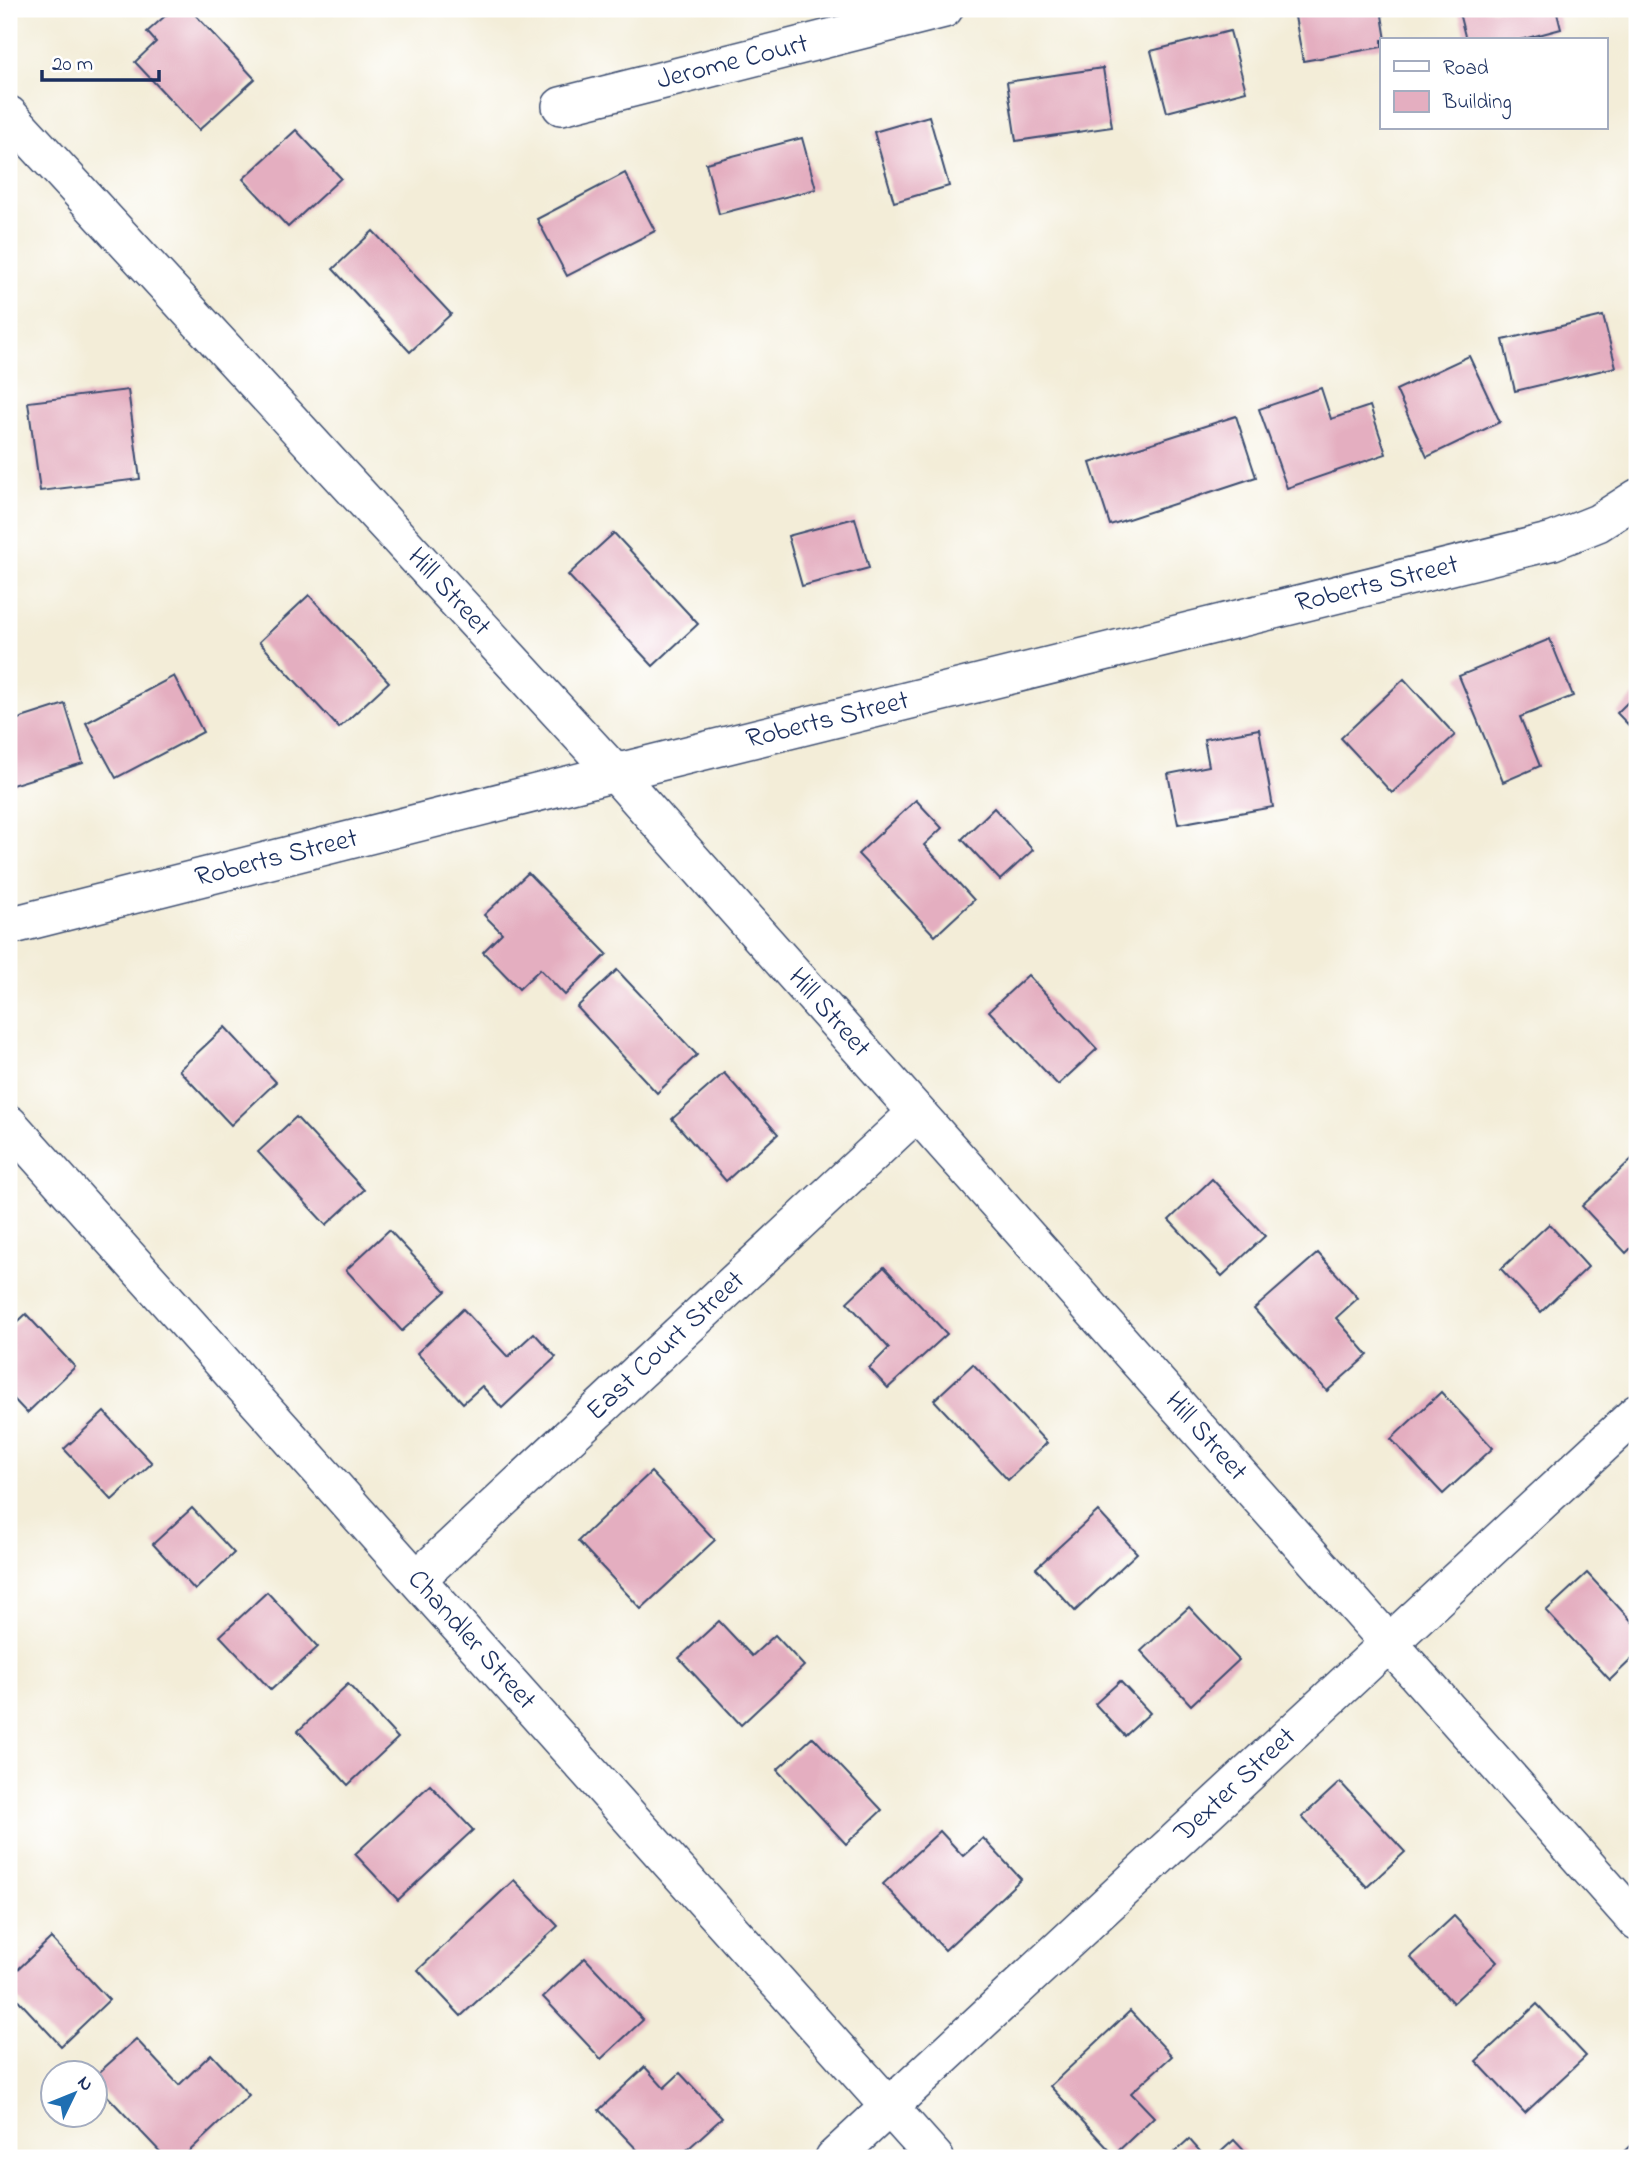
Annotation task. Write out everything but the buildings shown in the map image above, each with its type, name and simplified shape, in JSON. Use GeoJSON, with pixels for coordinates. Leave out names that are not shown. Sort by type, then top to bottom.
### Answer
{"type":"FeatureCollection","features":[{"type":"Feature","properties":{"kind":"street","name":"Jerome Court"},"geometry":{"type":"LineString","coordinates":[[561,106],[944,9]]}},
{"type":"Feature","properties":{"kind":"street","name":"Hill Street"},"geometry":{"type":"LineString","coordinates":[[9,115],[615,773],[1637,1922]]}},
{"type":"Feature","properties":{"kind":"street","name":"Roberts Street"},"geometry":{"type":"LineString","coordinates":[[9,926],[1553,541],[1598,523],[1637,498]]}},
{"type":"Feature","properties":{"kind":"street","name":"East Court Street"},"geometry":{"type":"LineString","coordinates":[[417,1579],[916,1113]]}},
{"type":"Feature","properties":{"kind":"street","name":"Chandler Street"},"geometry":{"type":"LineString","coordinates":[[9,1124],[935,2158]]}},
{"type":"Feature","properties":{"kind":"street","name":"Dexter Street"},"geometry":{"type":"LineString","coordinates":[[834,2158],[1637,1413]]}}]}
